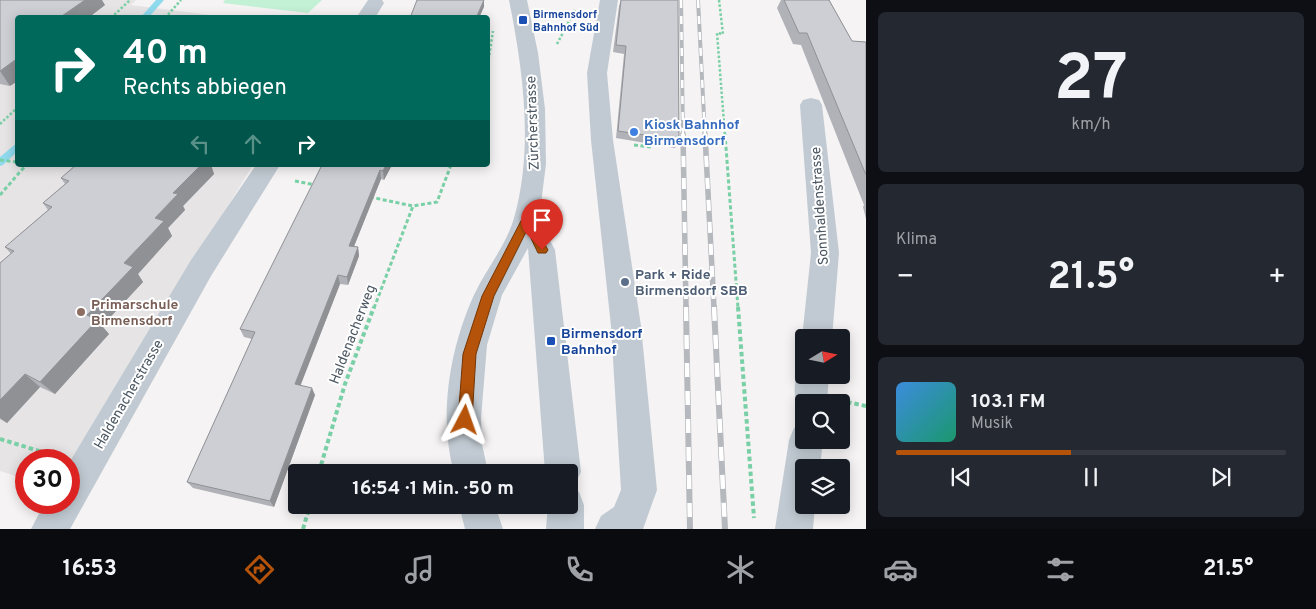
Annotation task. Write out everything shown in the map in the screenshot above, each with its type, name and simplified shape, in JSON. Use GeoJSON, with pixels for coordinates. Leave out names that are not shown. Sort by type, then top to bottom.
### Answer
{"type":"FeatureCollection","features":[{"type":"Feature","properties":{"kind":"street","name":"Zürcherstrasse"},"geometry":{"type":"LineString","coordinates":[[469,464],[464,436],[469,354],[488,296],[526,220],[534,182],[535,128],[529,51],[518,0]]}},
{"type":"Feature","properties":{"kind":"street"},"geometry":{"type":"LineString","coordinates":[[609,0],[596,73],[602,140],[626,326],[639,490],[628,520],[614,529]]}},
{"type":"Feature","properties":{"kind":"street","name":"Sonnhaldenstrasse"},"geometry":{"type":"LineString","coordinates":[[811,104],[825,253],[818,329]]}},
{"type":"Feature","properties":{"kind":"street","name":"Haldenacherstrasse"},"geometry":{"type":"LineString","coordinates":[[80,477],[202,268],[276,172]]}},
{"type":"Feature","properties":{"kind":"street"},"geometry":{"type":"LineString","coordinates":[[526,220],[542,250],[562,464]]}},
{"type":"Feature","properties":{"kind":"street"},"geometry":{"type":"LineString","coordinates":[[794,529],[805,449]]}},
{"type":"Feature","properties":{"kind":"street"},"geometry":{"type":"LineString","coordinates":[[50,529],[58,514]]}},
{"type":"Feature","properties":{"kind":"street"},"geometry":{"type":"LineString","coordinates":[[480,514],[484,529]]}},
{"type":"Feature","properties":{"kind":"street"},"geometry":{"type":"LineString","coordinates":[[565,529],[566,514]]}},
{"type":"Feature","properties":{"kind":"path"},"geometry":{"type":"LineString","coordinates":[[115,15],[130,0]]}},
{"type":"Feature","properties":{"kind":"path"},"geometry":{"type":"LineString","coordinates":[[168,15],[181,0]]}},
{"type":"Feature","properties":{"kind":"path"},"geometry":{"type":"LineString","coordinates":[[719,0],[723,34],[716,34],[754,519]]}},
{"type":"Feature","properties":{"kind":"path"},"geometry":{"type":"LineString","coordinates":[[552,47],[558,43],[576,6]]}},
{"type":"Feature","properties":{"kind":"path"},"geometry":{"type":"LineString","coordinates":[[490,57],[491,35]]}},
{"type":"Feature","properties":{"kind":"path"},"geometry":{"type":"LineString","coordinates":[[0,124],[15,110]]}},
{"type":"Feature","properties":{"kind":"path"},"geometry":{"type":"LineString","coordinates":[[0,160],[15,162]]}},
{"type":"Feature","properties":{"kind":"path"},"geometry":{"type":"LineString","coordinates":[[0,195],[24,167]]}},
{"type":"Feature","properties":{"kind":"path"},"geometry":{"type":"LineString","coordinates":[[368,196],[414,206],[437,202],[450,167]]}},
{"type":"Feature","properties":{"kind":"path"},"geometry":{"type":"LineString","coordinates":[[276,172],[322,187]]}},
{"type":"Feature","properties":{"kind":"path","name":"Haldenacherweg"},"geometry":{"type":"LineString","coordinates":[[321,464],[345,384],[414,206]]}},
{"type":"Feature","properties":{"kind":"path"},"geometry":{"type":"LineString","coordinates":[[0,439],[33,449]]}},
{"type":"Feature","properties":{"kind":"path"},"geometry":{"type":"LineString","coordinates":[[303,529],[307,514]]}},
{"type":"Feature","properties":{"kind":"shaded area","name":"Primarschule Birmensdorf"},"geometry":{"type":"Polygon","coordinates":[[[0,0],[136,0],[131,5],[209,15],[15,15],[15,167],[252,167],[78,449],[15,449],[15,476],[0,471],[0,0]]]}},
{"type":"Feature","properties":{"kind":"green space"},"geometry":{"type":"Polygon","coordinates":[[[225,0],[322,0],[308,13],[223,3],[225,0]]]}},
{"type":"Feature","properties":{"kind":"building"},"geometry":{"type":"Polygon","coordinates":[[[0,0],[85,0],[63,15],[15,15],[15,60],[0,71],[0,0]]]}},
{"type":"Feature","properties":{"kind":"building"},"geometry":{"type":"Polygon","coordinates":[[[417,0],[484,0],[477,15],[411,15],[417,0]]]}},
{"type":"Feature","properties":{"kind":"building"},"geometry":{"type":"Polygon","coordinates":[[[621,0],[678,0],[679,140],[618,131],[626,46],[616,45],[621,0]]]}},
{"type":"Feature","properties":{"kind":"building"},"geometry":{"type":"Polygon","coordinates":[[[784,0],[829,0],[852,41],[866,42],[866,175],[807,33],[799,33],[784,0]]]}},
{"type":"Feature","properties":{"kind":"building"},"geometry":{"type":"Polygon","coordinates":[[[74,167],[199,167],[173,193],[178,194],[155,218],[164,221],[124,263],[133,267],[87,315],[97,320],[40,382],[25,374],[0,400],[0,263],[14,251],[5,247],[52,207],[43,203],[69,181],[61,178],[74,167]]]}},
{"type":"Feature","properties":{"kind":"building"},"geometry":{"type":"Polygon","coordinates":[[[321,167],[385,167],[383,171],[380,170],[349,246],[358,247],[347,277],[338,275],[295,384],[312,388],[270,501],[187,482],[255,332],[240,329],[321,167]]]}},
{"type":"Feature","properties":{"kind":"waterway"},"geometry":{"type":"LineString","coordinates":[[146,15],[160,0]]}},
{"type":"Feature","properties":{"kind":"waterway"},"geometry":{"type":"LineString","coordinates":[[0,163],[15,148]]}},
{"type":"Feature","properties":{"kind":"railway"},"geometry":{"type":"LineString","coordinates":[[681,0],[683,136]]}},
{"type":"Feature","properties":{"kind":"railway"},"geometry":{"type":"LineString","coordinates":[[698,0],[705,136]]}},
{"type":"Feature","properties":{"kind":"railway"},"geometry":{"type":"LineString","coordinates":[[683,134],[686,308]]}},
{"type":"Feature","properties":{"kind":"railway"},"geometry":{"type":"LineString","coordinates":[[705,134],[714,308]]}},
{"type":"Feature","properties":{"kind":"railway"},"geometry":{"type":"LineString","coordinates":[[686,307],[690,529]]}},
{"type":"Feature","properties":{"kind":"railway"},"geometry":{"type":"LineString","coordinates":[[714,307],[725,529]]}},
{"type":"Feature","properties":{"kind":"place","name":"Birmensdorf Bahnhof Süd"},"geometry":{"type":"Point","coordinates":[523,20]}},
{"type":"Feature","properties":{"kind":"place","name":"Kiosk Bahnhof Birmensdorf"},"geometry":{"type":"Point","coordinates":[634,132]}},
{"type":"Feature","properties":{"kind":"place","name":"Park + Ride Birmensdorf SBB"},"geometry":{"type":"Point","coordinates":[625,282]}},
{"type":"Feature","properties":{"kind":"place","name":"Primarschule Birmensdorf"},"geometry":{"type":"Point","coordinates":[81,312]}},
{"type":"Feature","properties":{"kind":"place","name":"Birmensdorf Bahnhof"},"geometry":{"type":"Point","coordinates":[551,341]}},
{"type":"Feature","properties":{"kind":"route"},"geometry":{"type":"LineString","coordinates":[[465,420],[469,354],[488,296],[526,220],[542,250]]}}]}
